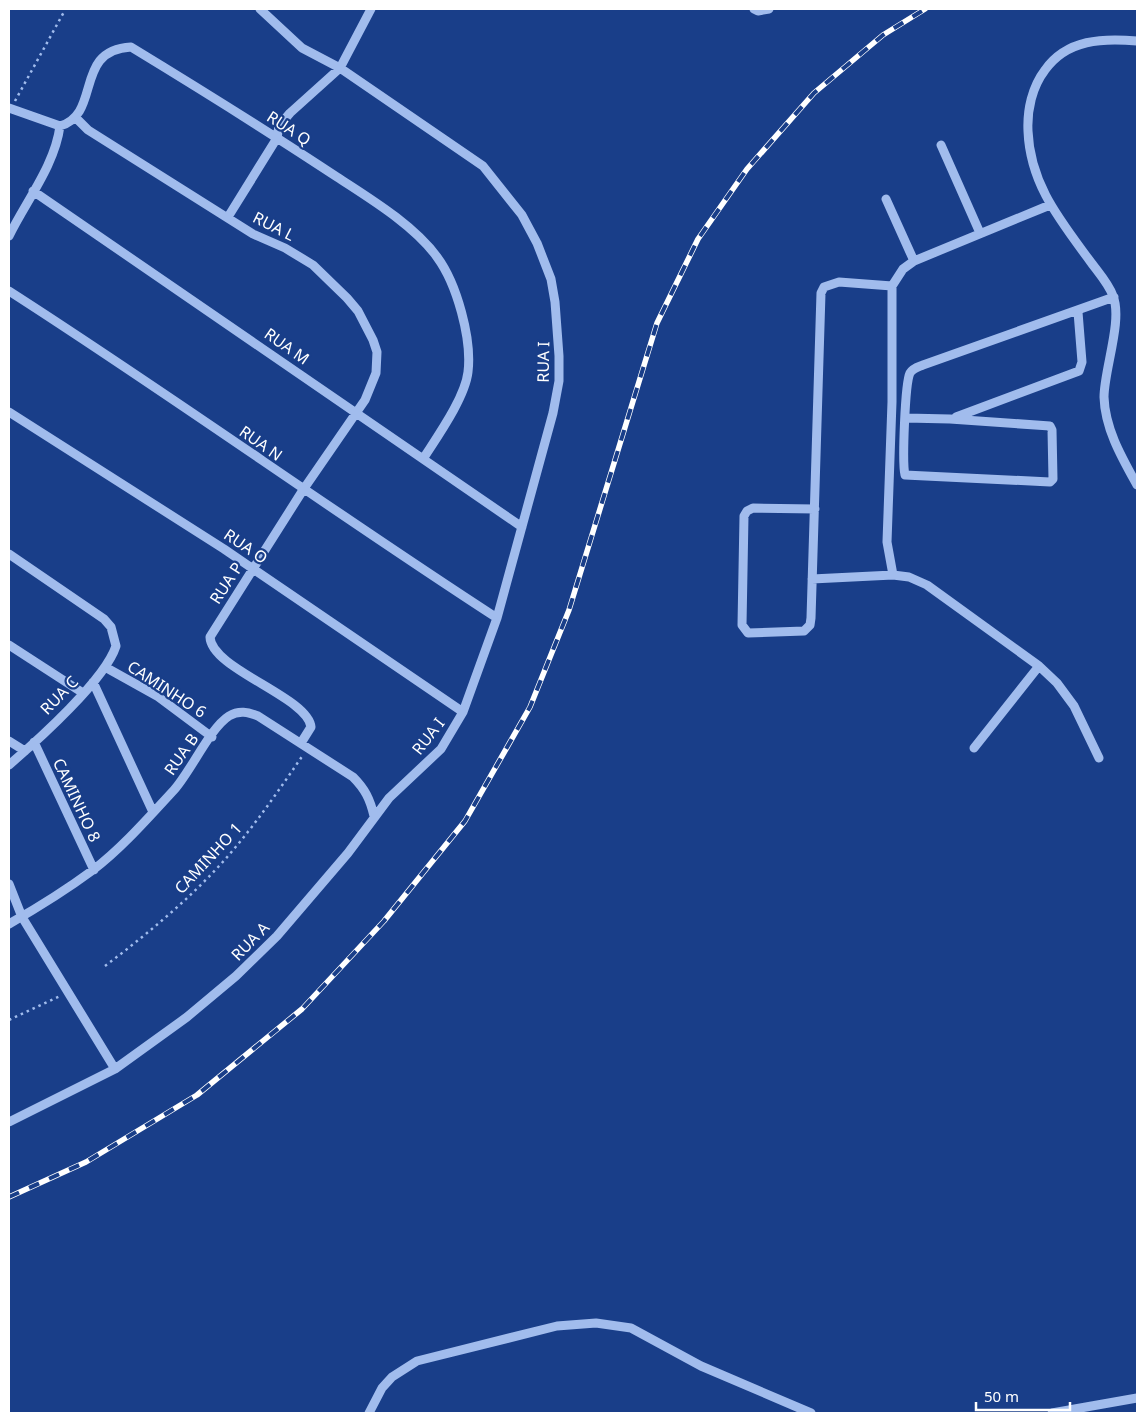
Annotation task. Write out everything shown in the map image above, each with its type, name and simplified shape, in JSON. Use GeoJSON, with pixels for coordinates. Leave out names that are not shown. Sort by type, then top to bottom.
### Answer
{"type":"FeatureCollection","features":[{"type":"Feature","properties":{"kind":"street","name":"RUA I"},"geometry":{"type":"LineString","coordinates":[[260,9],[302,48],[340,68],[483,166],[522,215],[537,242],[551,278],[555,302],[559,381],[553,413],[497,618],[463,712],[441,749],[381,807]]}},
{"type":"Feature","properties":{"kind":"street"},"geometry":{"type":"LineString","coordinates":[[228,217],[277,138],[279,126],[290,113],[340,68],[371,9]]}},
{"type":"Feature","properties":{"kind":"street"},"geometry":{"type":"LineString","coordinates":[[754,9],[758,11],[769,9]]}},
{"type":"Feature","properties":{"kind":"street"},"geometry":{"type":"LineString","coordinates":[[1137,41],[1106,39],[1080,44],[1057,57],[1040,75],[1030,106],[1028,138],[1035,175],[1050,205],[1114,297],[1113,342],[1104,396],[1106,411],[1118,449],[1137,485]]}},
{"type":"Feature","properties":{"kind":"street","name":"RUA Q"},"geometry":{"type":"LineString","coordinates":[[76,118],[99,61],[108,51],[116,47],[131,47],[277,138],[379,205],[411,230],[437,257],[450,279],[467,337],[468,374],[447,422],[423,460]]}},
{"type":"Feature","properties":{"kind":"street"},"geometry":{"type":"LineString","coordinates":[[10,108],[60,126],[69,124],[76,118]]}},
{"type":"Feature","properties":{"kind":"street","name":"RUA L"},"geometry":{"type":"LineString","coordinates":[[76,118],[88,130],[254,234],[285,248],[313,265],[347,298],[358,311],[373,340],[378,364],[372,386],[357,413]]}},
{"type":"Feature","properties":{"kind":"street"},"geometry":{"type":"LineString","coordinates":[[9,236],[58,142],[60,126]]}},
{"type":"Feature","properties":{"kind":"street"},"geometry":{"type":"LineString","coordinates":[[941,144],[980,233]]}},
{"type":"Feature","properties":{"kind":"street","name":"RUA M"},"geometry":{"type":"LineString","coordinates":[[33,191],[522,527]]}},
{"type":"Feature","properties":{"kind":"street"},"geometry":{"type":"LineString","coordinates":[[886,199],[914,261]]}},
{"type":"Feature","properties":{"kind":"street"},"geometry":{"type":"LineString","coordinates":[[893,575],[887,542],[892,402],[892,286],[904,269],[914,261],[1050,205]]}},
{"type":"Feature","properties":{"kind":"street"},"geometry":{"type":"LineString","coordinates":[[815,509],[753,508],[747,511],[744,516],[743,629],[748,633],[804,631],[810,625],[815,509],[821,293],[824,287],[839,282],[892,286]]}},
{"type":"Feature","properties":{"kind":"street","name":"RUA N"},"geometry":{"type":"LineString","coordinates":[[9,291],[128,367],[303,490],[497,618]]}},
{"type":"Feature","properties":{"kind":"street"},"geometry":{"type":"LineString","coordinates":[[906,418],[1050,426],[1052,430],[1052,480],[1049,483],[907,476],[904,471],[906,418],[909,375],[914,369],[1078,312],[1114,297]]}},
{"type":"Feature","properties":{"kind":"street"},"geometry":{"type":"LineString","coordinates":[[950,419],[1079,371],[1082,362],[1078,312]]}},
{"type":"Feature","properties":{"kind":"street","name":"RUA O"},"geometry":{"type":"LineString","coordinates":[[9,412],[253,569],[463,712]]}},
{"type":"Feature","properties":{"kind":"street","name":"RUA P"},"geometry":{"type":"LineString","coordinates":[[305,746],[311,727],[308,719],[274,692],[226,661],[211,644],[211,633],[303,490],[357,413]]}},
{"type":"Feature","properties":{"kind":"street","name":"RUA C"},"geometry":{"type":"LineString","coordinates":[[9,554],[95,611],[111,627],[116,646],[105,667],[93,682],[9,765]]}},
{"type":"Feature","properties":{"kind":"street"},"geometry":{"type":"LineString","coordinates":[[812,579],[893,575],[908,576],[927,585],[1039,666],[1067,694],[1099,758]]}},
{"type":"Feature","properties":{"kind":"street"},"geometry":{"type":"LineString","coordinates":[[9,645],[83,693]]}},
{"type":"Feature","properties":{"kind":"street"},"geometry":{"type":"LineString","coordinates":[[974,748],[1039,666]]}},
{"type":"Feature","properties":{"kind":"street","name":"CAMINHO 6"},"geometry":{"type":"LineString","coordinates":[[105,667],[156,696],[212,737]]}},
{"type":"Feature","properties":{"kind":"street"},"geometry":{"type":"LineString","coordinates":[[93,682],[153,812]]}},
{"type":"Feature","properties":{"kind":"street","name":"RUA B"},"geometry":{"type":"LineString","coordinates":[[9,924],[94,870],[176,788],[227,717],[237,712],[248,712],[258,716],[305,746],[364,788],[371,801],[374,816]]}},
{"type":"Feature","properties":{"kind":"street"},"geometry":{"type":"LineString","coordinates":[[9,741],[25,751]]}},
{"type":"Feature","properties":{"kind":"street","name":"CAMINHO 8"},"geometry":{"type":"LineString","coordinates":[[34,742],[94,870]]}},
{"type":"Feature","properties":{"kind":"street","name":"RUA A"},"geometry":{"type":"LineString","coordinates":[[9,1122],[116,1069],[187,1017],[236,976],[277,936],[348,854],[381,807]]}},
{"type":"Feature","properties":{"kind":"street"},"geometry":{"type":"LineString","coordinates":[[9,884],[22,917],[116,1069]]}},
{"type":"Feature","properties":{"kind":"street"},"geometry":{"type":"LineString","coordinates":[[369,1413],[382,1388],[392,1377],[417,1361],[557,1326],[596,1323],[631,1328],[701,1366],[811,1413]]}},
{"type":"Feature","properties":{"kind":"street"},"geometry":{"type":"LineString","coordinates":[[1052,1413],[1137,1398]]}},
{"type":"Feature","properties":{"kind":"path"},"geometry":{"type":"LineString","coordinates":[[10,108],[65,10]]}},
{"type":"Feature","properties":{"kind":"path","name":"CAMINHO 1"},"geometry":{"type":"LineString","coordinates":[[105,966],[156,926],[221,864],[253,826],[305,746]]}},
{"type":"Feature","properties":{"kind":"path"},"geometry":{"type":"LineString","coordinates":[[9,1020],[68,992]]}},
{"type":"Feature","properties":{"kind":"railway"},"geometry":{"type":"LineString","coordinates":[[9,1197],[86,1162],[197,1095],[302,1009],[384,921],[465,821],[530,707],[569,610],[657,323],[698,239],[747,169],[814,93],[883,35],[925,9]]}}]}
